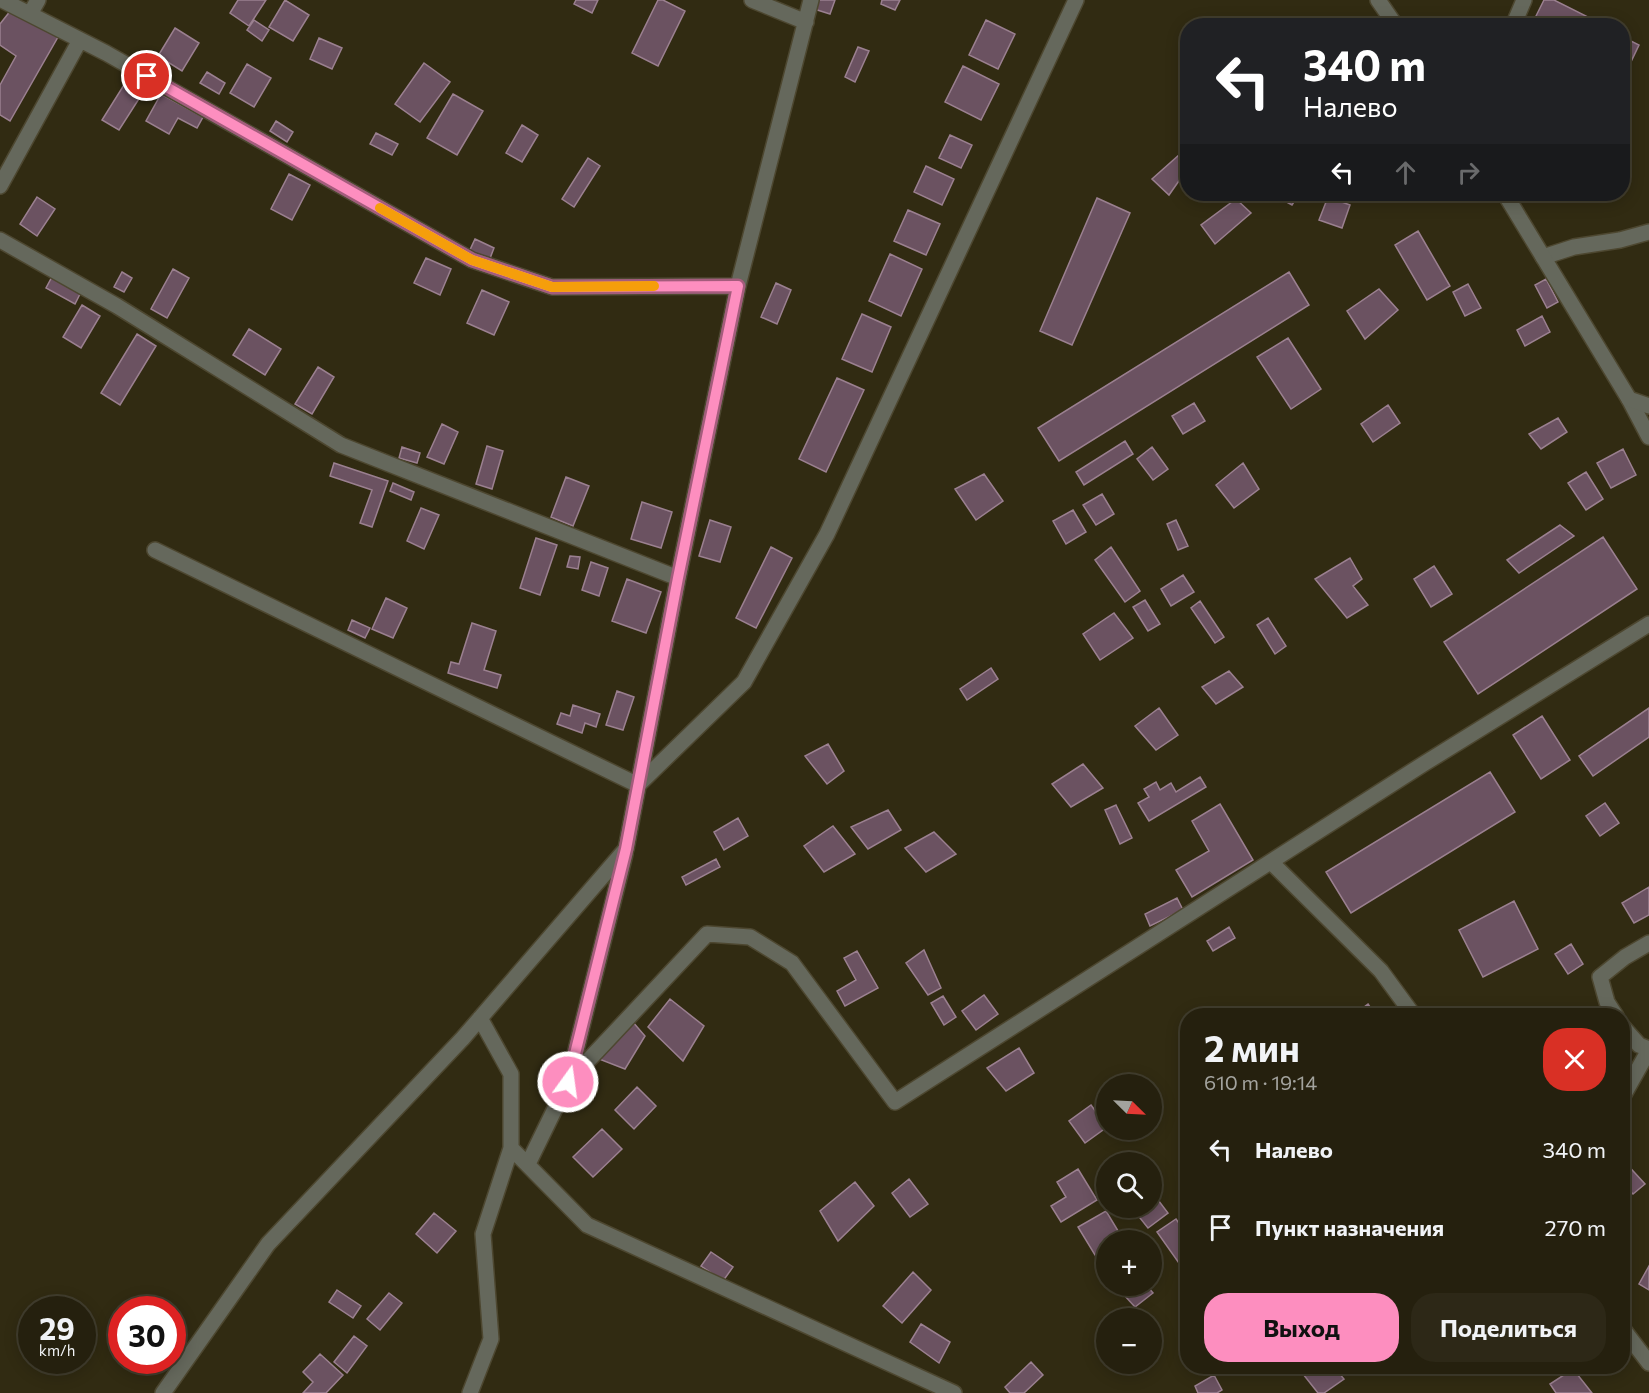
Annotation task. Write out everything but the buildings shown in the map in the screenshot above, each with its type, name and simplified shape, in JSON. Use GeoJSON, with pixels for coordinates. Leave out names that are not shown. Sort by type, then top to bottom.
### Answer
{"type":"FeatureCollection","features":[{"type":"Feature","properties":{"kind":"street"},"geometry":{"type":"LineString","coordinates":[[2,0],[80,40],[472,260],[552,287],[738,286]]}},
{"type":"Feature","properties":{"kind":"street"},"geometry":{"type":"LineString","coordinates":[[30,14],[38,0]]}},
{"type":"Feature","properties":{"kind":"street"},"geometry":{"type":"LineString","coordinates":[[752,0],[806,22]]}},
{"type":"Feature","properties":{"kind":"street"},"geometry":{"type":"LineString","coordinates":[[528,1164],[568,1082],[626,849],[678,578],[738,286],[811,0]]}},
{"type":"Feature","properties":{"kind":"street"},"geometry":{"type":"LineString","coordinates":[[638,786],[744,682],[816,554],[1076,0]]}},
{"type":"Feature","properties":{"kind":"street"},"geometry":{"type":"LineString","coordinates":[[1378,0],[1390,18]]}},
{"type":"Feature","properties":{"kind":"street"},"geometry":{"type":"LineString","coordinates":[[1516,18],[1524,0]]}},
{"type":"Feature","properties":{"kind":"street"},"geometry":{"type":"LineString","coordinates":[[0,186],[80,40]]}},
{"type":"Feature","properties":{"kind":"street"},"geometry":{"type":"LineString","coordinates":[[1509,201],[1649,436]]}},
{"type":"Feature","properties":{"kind":"street"},"geometry":{"type":"LineString","coordinates":[[1543,257],[1574,247],[1620,240],[1649,232]]}},
{"type":"Feature","properties":{"kind":"street"},"geometry":{"type":"LineString","coordinates":[[0,240],[117,306],[341,445],[678,578]]}},
{"type":"Feature","properties":{"kind":"street"},"geometry":{"type":"LineString","coordinates":[[1629,399],[1649,406]]}},
{"type":"Feature","properties":{"kind":"street"},"geometry":{"type":"LineString","coordinates":[[156,550],[638,786]]}},
{"type":"Feature","properties":{"kind":"street"},"geometry":{"type":"LineString","coordinates":[[568,1082],[706,934],[750,937],[792,963],[895,1102],[1425,763],[1649,624]]}},
{"type":"Feature","properties":{"kind":"street"},"geometry":{"type":"LineString","coordinates":[[163,1393],[268,1244],[480,1018],[626,849]]}},
{"type":"Feature","properties":{"kind":"street"},"geometry":{"type":"LineString","coordinates":[[1271,862],[1381,971],[1408,1008]]}},
{"type":"Feature","properties":{"kind":"street"},"geometry":{"type":"LineString","coordinates":[[1611,1008],[1600,977],[1625,957],[1649,943]]}},
{"type":"Feature","properties":{"kind":"street"},"geometry":{"type":"LineString","coordinates":[[470,1393],[491,1340],[483,1234],[511,1148],[511,1074],[480,1018]]}},
{"type":"Feature","properties":{"kind":"street"},"geometry":{"type":"LineString","coordinates":[[1630,1035],[1639,1045],[1649,1049],[1630,1083]]}},
{"type":"Feature","properties":{"kind":"street"},"geometry":{"type":"LineString","coordinates":[[511,1148],[588,1225],[954,1393]]}},
{"type":"Feature","properties":{"kind":"street"},"geometry":{"type":"LineString","coordinates":[[1630,1338],[1649,1363]]}},
{"type":"Feature","properties":{"kind":"slow traffic"},"geometry":{"type":"LineString","coordinates":[[380,208],[472,260],[552,287],[654,286]]}},
{"type":"Feature","properties":{"kind":"route"},"geometry":{"type":"LineString","coordinates":[[147,76],[472,260],[552,287],[738,286],[678,578],[626,849],[568,1082]]}}]}
